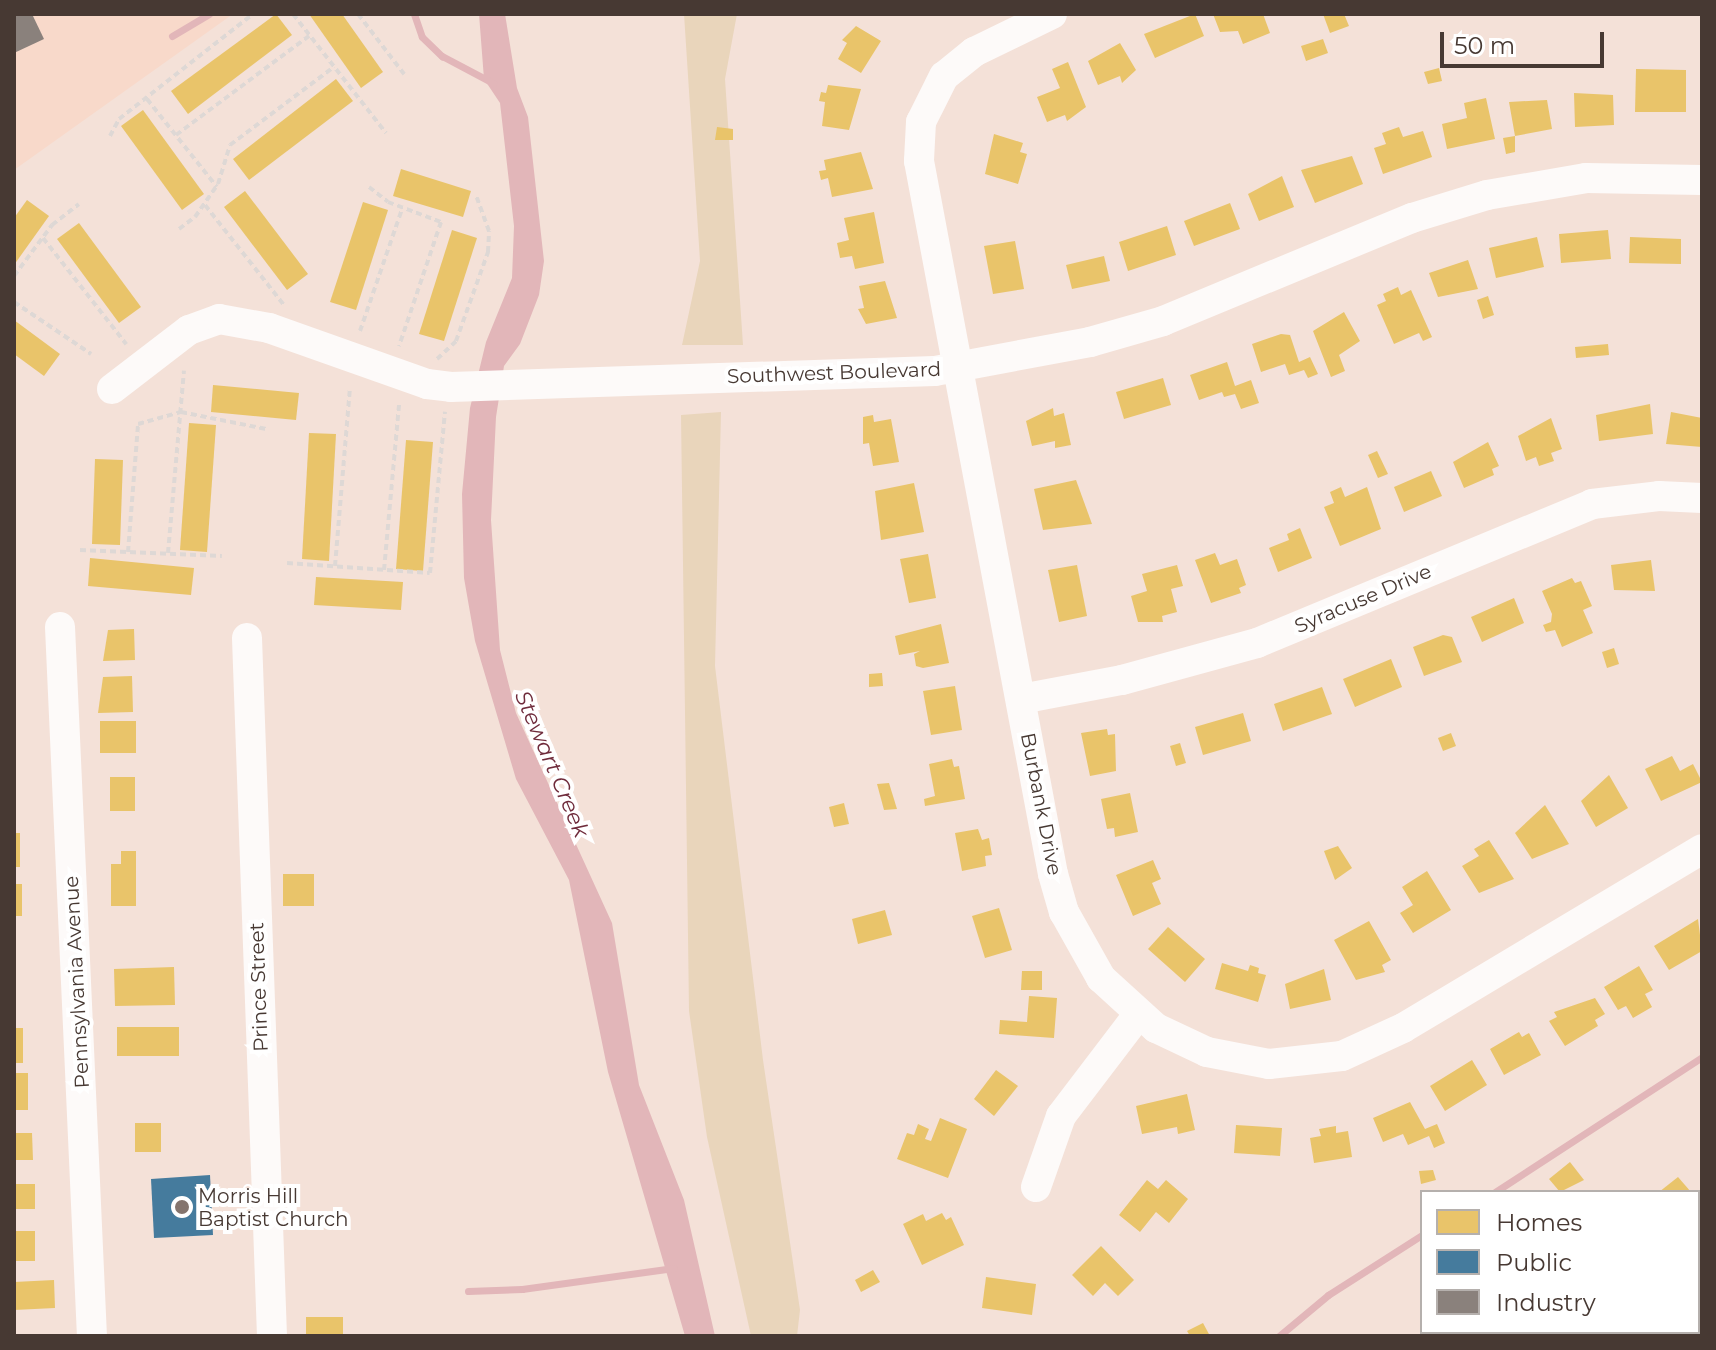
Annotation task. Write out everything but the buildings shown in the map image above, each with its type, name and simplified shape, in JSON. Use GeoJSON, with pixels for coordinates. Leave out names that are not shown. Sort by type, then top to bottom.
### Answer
{"type":"FeatureCollection","features":[{"type":"Feature","properties":{"kind":"street","name":"Burbank Drive"},"geometry":{"type":"LineString","coordinates":[[1052,14],[953,66],[930,98],[921,122],[919,161],[954,367],[1064,912],[1101,978],[1138,1015],[1173,1037],[1232,1059],[1307,1063],[1342,1056],[1403,1028],[1702,849]]}},
{"type":"Feature","properties":{"kind":"street","name":"Southwest Boulevard"},"geometry":{"type":"LineString","coordinates":[[112,389],[189,330],[219,319],[255,324],[427,384],[448,395],[511,385],[954,367],[1078,344],[1163,321],[1412,218],[1487,195],[1586,178],[1702,180]]}},
{"type":"Feature","properties":{"kind":"street","name":"Syracuse Drive"},"geometry":{"type":"LineString","coordinates":[[1021,699],[1122,680],[1257,643],[1592,504],[1659,496],[1702,498]]}},
{"type":"Feature","properties":{"kind":"street","name":"Pennsylvania Avenue"},"geometry":{"type":"LineString","coordinates":[[60,627],[92,1336]]}},
{"type":"Feature","properties":{"kind":"street","name":"Prince Street"},"geometry":{"type":"LineString","coordinates":[[247,638],[272,1336]]}},
{"type":"Feature","properties":{"kind":"street"},"geometry":{"type":"LineString","coordinates":[[1036,1187],[1061,1116],[1138,1015]]}},
{"type":"Feature","properties":{"kind":"path"},"geometry":{"type":"LineString","coordinates":[[110,136],[119,119],[253,14]]}},
{"type":"Feature","properties":{"kind":"path"},"geometry":{"type":"LineString","coordinates":[[293,14],[386,133]]}},
{"type":"Feature","properties":{"kind":"path"},"geometry":{"type":"LineString","coordinates":[[358,14],[404,74]]}},
{"type":"Feature","properties":{"kind":"path"},"geometry":{"type":"LineString","coordinates":[[176,135],[309,36]]}},
{"type":"Feature","properties":{"kind":"path"},"geometry":{"type":"LineString","coordinates":[[179,229],[205,205],[217,187],[230,145],[334,67]]}},
{"type":"Feature","properties":{"kind":"path"},"geometry":{"type":"LineString","coordinates":[[147,99],[217,187]]}},
{"type":"Feature","properties":{"kind":"path"},"geometry":{"type":"LineString","coordinates":[[369,187],[402,209],[441,222],[399,346]]}},
{"type":"Feature","properties":{"kind":"path"},"geometry":{"type":"LineString","coordinates":[[437,359],[456,341],[488,252],[489,231],[476,196]]}},
{"type":"Feature","properties":{"kind":"path"},"geometry":{"type":"LineString","coordinates":[[14,276],[43,238],[79,204]]}},
{"type":"Feature","properties":{"kind":"path"},"geometry":{"type":"LineString","coordinates":[[205,205],[284,305]]}},
{"type":"Feature","properties":{"kind":"path"},"geometry":{"type":"LineString","coordinates":[[360,331],[402,209]]}},
{"type":"Feature","properties":{"kind":"path"},"geometry":{"type":"LineString","coordinates":[[43,238],[126,344]]}},
{"type":"Feature","properties":{"kind":"path"},"geometry":{"type":"LineString","coordinates":[[14,302],[91,354]]}},
{"type":"Feature","properties":{"kind":"path"},"geometry":{"type":"LineString","coordinates":[[168,553],[184,371]]}},
{"type":"Feature","properties":{"kind":"path"},"geometry":{"type":"LineString","coordinates":[[335,566],[350,388]]}},
{"type":"Feature","properties":{"kind":"path"},"geometry":{"type":"LineString","coordinates":[[287,563],[430,573],[448,395]]}},
{"type":"Feature","properties":{"kind":"path"},"geometry":{"type":"LineString","coordinates":[[384,570],[399,404]]}},
{"type":"Feature","properties":{"kind":"path"},"geometry":{"type":"LineString","coordinates":[[128,552],[138,424],[181,412],[266,429]]}},
{"type":"Feature","properties":{"kind":"path"},"geometry":{"type":"LineString","coordinates":[[80,550],[222,556]]}},
{"type":"Feature","properties":{"kind":"shaded area"},"geometry":{"type":"Polygon","coordinates":[[[14,14],[233,14],[14,170],[14,14]]]}},
{"type":"Feature","properties":{"kind":"shaded area"},"geometry":{"type":"Polygon","coordinates":[[[479,14],[505,14],[517,88],[528,117],[544,261],[539,295],[520,344],[504,366],[496,417],[491,520],[500,650],[516,713],[612,923],[639,1085],[684,1200],[715,1336],[685,1336],[608,1072],[569,880],[516,779],[475,641],[464,578],[462,494],[470,408],[486,342],[512,278],[514,226],[500,103],[484,79],[479,14]]]}},
{"type":"Feature","properties":{"kind":"shaded area"},"geometry":{"type":"Polygon","coordinates":[[[684,14],[737,14],[725,79],[743,345],[682,345],[700,261],[684,14]]]}},
{"type":"Feature","properties":{"kind":"shaded area"},"geometry":{"type":"Polygon","coordinates":[[[721,412],[715,666],[763,1060],[800,1310],[797,1336],[751,1336],[707,1137],[689,1011],[681,415],[721,412]]]}},
{"type":"Feature","properties":{"kind":"waterway"},"geometry":{"type":"LineString","coordinates":[[172,36],[209,14]]}},
{"type":"Feature","properties":{"kind":"waterway"},"geometry":{"type":"LineString","coordinates":[[414,14],[422,37],[442,56],[493,83]]}},
{"type":"Feature","properties":{"kind":"waterway"},"geometry":{"type":"LineString","coordinates":[[1498,1190],[1702,1057]]}},
{"type":"Feature","properties":{"kind":"waterway"},"geometry":{"type":"LineString","coordinates":[[1279,1336],[1328,1295],[1420,1236]]}},
{"type":"Feature","properties":{"kind":"waterway"},"geometry":{"type":"LineString","coordinates":[[468,1291],[522,1289],[674,1268]]}},
{"type":"Feature","properties":{"kind":"place","name":"Morris Hill Baptist Church"},"geometry":{"type":"Point","coordinates":[182,1207]}},
{"type":"Feature","properties":{"kind":"water label","name":"Stewart Creek"},"geometry":{"type":"Point","coordinates":[552,764]}}]}
